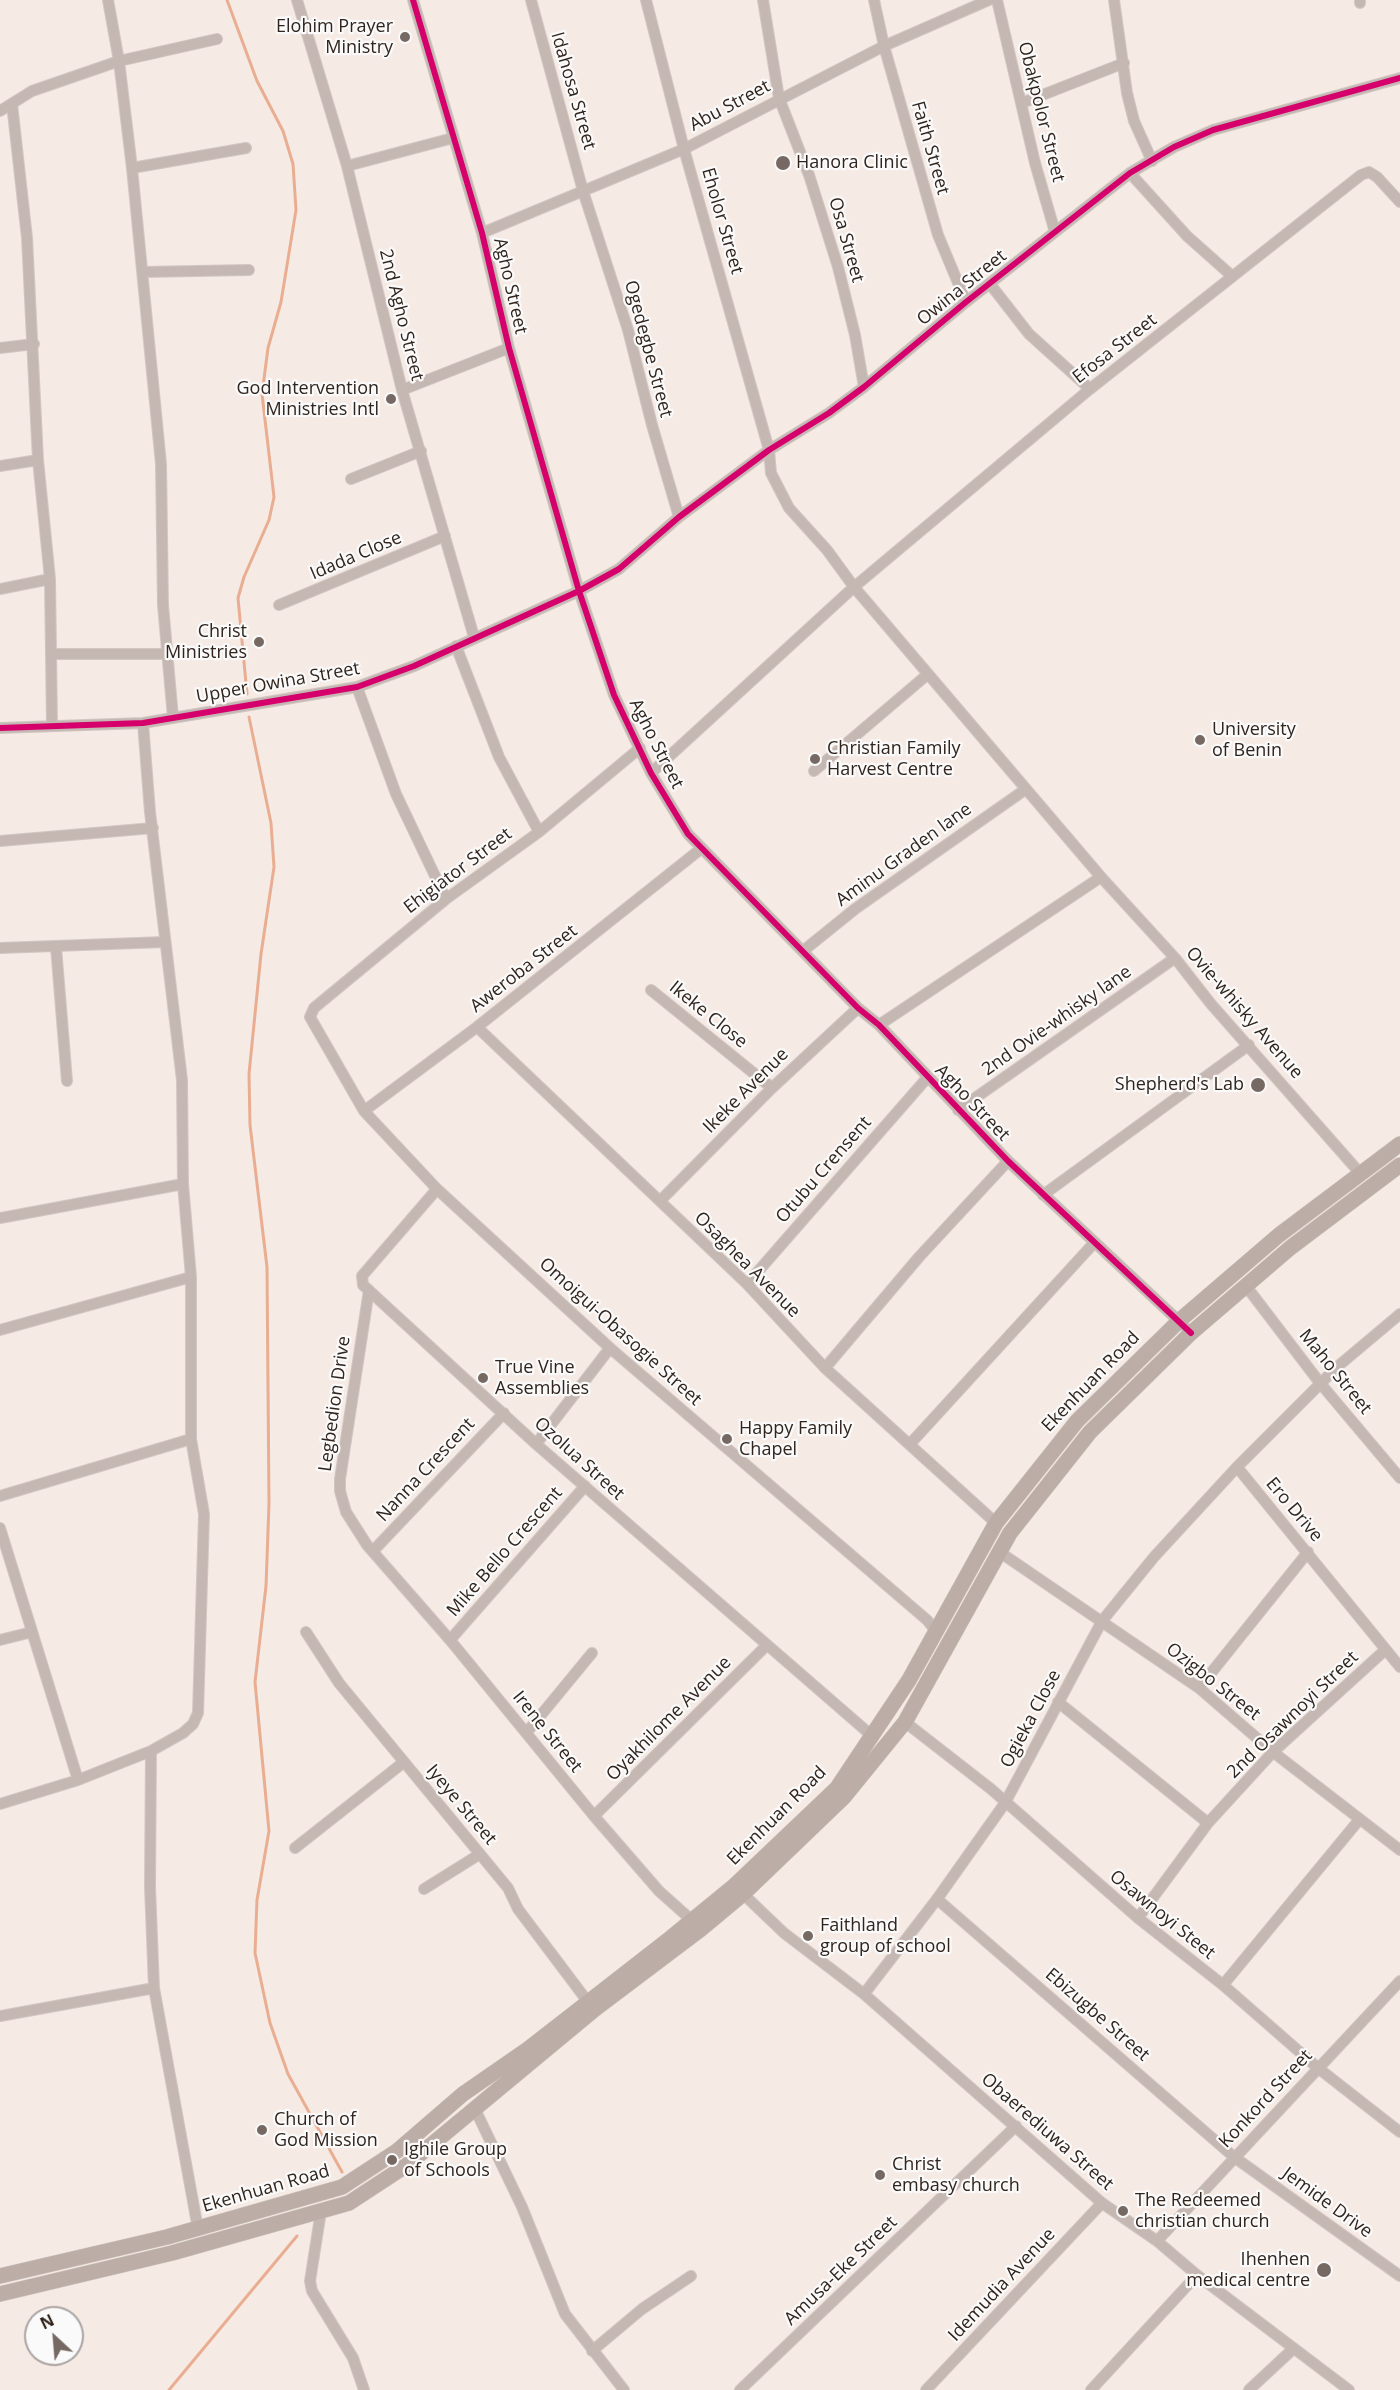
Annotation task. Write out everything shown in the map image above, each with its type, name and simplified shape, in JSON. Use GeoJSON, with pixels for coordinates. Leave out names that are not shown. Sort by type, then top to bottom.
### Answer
{"type":"FeatureCollection","features":[{"type":"Feature","properties":{"kind":"main road","name":"Ekenhuan Road"},"geometry":{"type":"LineString","coordinates":[[738,1890],[837,1788],[896,1700],[996,1523],[1077,1421],[1180,1320],[1279,1235],[1359,1172],[1400,1144]]}},
{"type":"Feature","properties":{"kind":"main road","name":"Ekenhuan Road"},"geometry":{"type":"LineString","coordinates":[[0,2294],[172,2253],[349,2203],[407,2165],[738,1890],[844,1797],[905,1722],[998,1551],[1090,1432],[1191,1333],[1290,1248],[1400,1165]]}},
{"type":"Feature","properties":{"kind":"main road","name":"Ekenhuan Road"},"geometry":{"type":"LineString","coordinates":[[0,2276],[198,2229],[342,2187],[397,2151],[463,2094],[696,1925]]}},
{"type":"Feature","properties":{"kind":"street"},"geometry":{"type":"LineString","coordinates":[[108,0],[119,61],[132,168],[162,464],[161,550],[166,654],[173,718]]}},
{"type":"Feature","properties":{"kind":"street","name":"2nd Agho Street"},"geometry":{"type":"LineString","coordinates":[[297,0],[347,166],[402,390],[422,451],[474,637]]}},
{"type":"Feature","properties":{"kind":"street","name":"Agho Street"},"geometry":{"type":"LineString","coordinates":[[413,0],[482,233],[509,348],[579,591],[614,695],[651,773],[688,834],[858,1008],[879,1025],[1008,1161],[1094,1243],[1180,1320],[1191,1333]]}},
{"type":"Feature","properties":{"kind":"street","name":"Idahosa Street"},"geometry":{"type":"LineString","coordinates":[[531,0],[583,191]]}},
{"type":"Feature","properties":{"kind":"street","name":"Eholor Street"},"geometry":{"type":"LineString","coordinates":[[646,0],[684,149],[769,450],[771,472],[789,508],[827,550],[854,587]]}},
{"type":"Feature","properties":{"kind":"street","name":"Osa Street"},"geometry":{"type":"LineString","coordinates":[[763,0],[778,98],[809,175],[838,267],[855,335],[864,387]]}},
{"type":"Feature","properties":{"kind":"street","name":"Faith Street"},"geometry":{"type":"LineString","coordinates":[[874,0],[884,46],[938,235],[966,302]]}},
{"type":"Feature","properties":{"kind":"street","name":"Abu Street"},"geometry":{"type":"LineString","coordinates":[[482,233],[684,149],[778,98],[884,46],[989,0]]}},
{"type":"Feature","properties":{"kind":"street","name":"Obakpolor Street"},"geometry":{"type":"LineString","coordinates":[[998,0],[1035,163],[1056,232]]}},
{"type":"Feature","properties":{"kind":"street"},"geometry":{"type":"LineString","coordinates":[[1114,0],[1134,121],[1152,161]]}},
{"type":"Feature","properties":{"kind":"street"},"geometry":{"type":"LineString","coordinates":[[0,111],[33,91],[119,61],[217,39]]}},
{"type":"Feature","properties":{"kind":"street"},"geometry":{"type":"LineString","coordinates":[[1022,103],[1124,63]]}},
{"type":"Feature","properties":{"kind":"street","name":"Owina Street"},"geometry":{"type":"LineString","coordinates":[[579,591],[619,569],[679,517],[769,450],[829,413],[864,387],[966,302],[1130,173],[1174,147],[1213,130],[1400,78]]}},
{"type":"Feature","properties":{"kind":"street"},"geometry":{"type":"LineString","coordinates":[[12,104],[27,238],[38,460],[50,579],[52,725]]}},
{"type":"Feature","properties":{"kind":"street"},"geometry":{"type":"LineString","coordinates":[[347,166],[453,138]]}},
{"type":"Feature","properties":{"kind":"street"},"geometry":{"type":"LineString","coordinates":[[132,168],[246,148]]}},
{"type":"Feature","properties":{"kind":"street","name":"Efosa Street"},"geometry":{"type":"LineString","coordinates":[[651,773],[854,587],[1090,389],[1361,175],[1369,172],[1377,177],[1400,202]]}},
{"type":"Feature","properties":{"kind":"street"},"geometry":{"type":"LineString","coordinates":[[1130,173],[1187,236],[1232,276]]}},
{"type":"Feature","properties":{"kind":"street","name":"Ogedegbe Street"},"geometry":{"type":"LineString","coordinates":[[583,191],[628,330],[679,517]]}},
{"type":"Feature","properties":{"kind":"street"},"geometry":{"type":"LineString","coordinates":[[143,272],[249,270]]}},
{"type":"Feature","properties":{"kind":"street"},"geometry":{"type":"LineString","coordinates":[[990,284],[1029,334],[1090,389]]}},
{"type":"Feature","properties":{"kind":"street"},"geometry":{"type":"LineString","coordinates":[[0,348],[34,344]]}},
{"type":"Feature","properties":{"kind":"street"},"geometry":{"type":"LineString","coordinates":[[402,390],[509,348]]}},
{"type":"Feature","properties":{"kind":"street"},"geometry":{"type":"LineString","coordinates":[[351,479],[422,451]]}},
{"type":"Feature","properties":{"kind":"street"},"geometry":{"type":"LineString","coordinates":[[0,466],[38,460]]}},
{"type":"Feature","properties":{"kind":"street","name":"Idada Close"},"geometry":{"type":"LineString","coordinates":[[279,605],[445,536]]}},
{"type":"Feature","properties":{"kind":"street"},"geometry":{"type":"LineString","coordinates":[[0,589],[50,579]]}},
{"type":"Feature","properties":{"kind":"street","name":"Ovie-whisky Avenue"},"geometry":{"type":"LineString","coordinates":[[854,587],[1101,877],[1175,958],[1211,1004],[1359,1172]]}},
{"type":"Feature","properties":{"kind":"street","name":"Upper Owina Street"},"geometry":{"type":"LineString","coordinates":[[0,728],[143,723],[357,687],[414,666],[579,591]]}},
{"type":"Feature","properties":{"kind":"street"},"geometry":{"type":"LineString","coordinates":[[456,646],[499,757],[539,832]]}},
{"type":"Feature","properties":{"kind":"street"},"geometry":{"type":"LineString","coordinates":[[51,654],[166,654]]}},
{"type":"Feature","properties":{"kind":"street"},"geometry":{"type":"LineString","coordinates":[[814,771],[928,674]]}},
{"type":"Feature","properties":{"kind":"street"},"geometry":{"type":"LineString","coordinates":[[357,687],[396,794],[446,899]]}},
{"type":"Feature","properties":{"kind":"street"},"geometry":{"type":"LineString","coordinates":[[0,1804],[78,1780],[151,1751],[183,1733],[193,1724],[198,1713],[204,1514],[190,1438],[190,1277],[183,1184],[183,1080],[165,942],[143,723]]}},
{"type":"Feature","properties":{"kind":"street","name":"Ehigiator Street"},"geometry":{"type":"LineString","coordinates":[[314,1028],[310,1017],[314,1008],[446,899],[539,832],[640,748]]}},
{"type":"Feature","properties":{"kind":"street","name":"Aminu Graden lane"},"geometry":{"type":"LineString","coordinates":[[803,951],[855,909],[1026,789]]}},
{"type":"Feature","properties":{"kind":"street"},"geometry":{"type":"LineString","coordinates":[[0,841],[153,828]]}},
{"type":"Feature","properties":{"kind":"street","name":"Aweroba Street"},"geometry":{"type":"LineString","coordinates":[[363,1111],[477,1027],[702,848]]}},
{"type":"Feature","properties":{"kind":"street"},"geometry":{"type":"LineString","coordinates":[[879,1025],[1101,877]]}},
{"type":"Feature","properties":{"kind":"street"},"geometry":{"type":"LineString","coordinates":[[0,948],[165,942]]}},
{"type":"Feature","properties":{"kind":"street"},"geometry":{"type":"LineString","coordinates":[[56,947],[67,1081]]}},
{"type":"Feature","properties":{"kind":"street","name":"2nd Ovie-whisky lane"},"geometry":{"type":"LineString","coordinates":[[958,1110],[1175,958]]}},
{"type":"Feature","properties":{"kind":"street","name":"Ikeke Close"},"geometry":{"type":"LineString","coordinates":[[651,990],[772,1088]]}},
{"type":"Feature","properties":{"kind":"street","name":"Ikeke Avenue"},"geometry":{"type":"LineString","coordinates":[[660,1201],[772,1088],[858,1008]]}},
{"type":"Feature","properties":{"kind":"street","name":"Osaghea Avenue"},"geometry":{"type":"LineString","coordinates":[[477,1027],[747,1284],[825,1368],[996,1523]]}},
{"type":"Feature","properties":{"kind":"street","name":"Omoigui-Obasogie Street"},"geometry":{"type":"LineString","coordinates":[[314,1028],[363,1111],[437,1189],[610,1348],[927,1620],[936,1631]]}},
{"type":"Feature","properties":{"kind":"street"},"geometry":{"type":"LineString","coordinates":[[1043,1195],[1249,1045]]}},
{"type":"Feature","properties":{"kind":"street","name":"Otubu Crensent"},"geometry":{"type":"LineString","coordinates":[[747,1284],[927,1078]]}},
{"type":"Feature","properties":{"kind":"street"},"geometry":{"type":"LineString","coordinates":[[825,1368],[919,1257],[1008,1161]]}},
{"type":"Feature","properties":{"kind":"street"},"geometry":{"type":"LineString","coordinates":[[0,1218],[183,1184]]}},
{"type":"Feature","properties":{"kind":"street"},"geometry":{"type":"LineString","coordinates":[[369,1290],[363,1285],[362,1276],[437,1189]]}},
{"type":"Feature","properties":{"kind":"street"},"geometry":{"type":"LineString","coordinates":[[910,1444],[1094,1243]]}},
{"type":"Feature","properties":{"kind":"street"},"geometry":{"type":"LineString","coordinates":[[0,1330],[190,1277]]}},
{"type":"Feature","properties":{"kind":"street","name":"Maho Street"},"geometry":{"type":"LineString","coordinates":[[1246,1286],[1320,1383],[1400,1478]]}},
{"type":"Feature","properties":{"kind":"street","name":"Ozolua Street"},"geometry":{"type":"LineString","coordinates":[[369,1290],[537,1444],[872,1735]]}},
{"type":"Feature","properties":{"kind":"street","name":"Legbedion Drive"},"geometry":{"type":"LineString","coordinates":[[369,1290],[340,1491],[346,1512],[373,1551]]}},
{"type":"Feature","properties":{"kind":"street"},"geometry":{"type":"LineString","coordinates":[[1237,1467],[1320,1383],[1400,1314]]}},
{"type":"Feature","properties":{"kind":"street"},"geometry":{"type":"LineString","coordinates":[[537,1444],[610,1348]]}},
{"type":"Feature","properties":{"kind":"street","name":"Nanna Crescent"},"geometry":{"type":"LineString","coordinates":[[373,1551],[504,1413]]}},
{"type":"Feature","properties":{"kind":"street"},"geometry":{"type":"LineString","coordinates":[[0,1496],[190,1438]]}},
{"type":"Feature","properties":{"kind":"street","name":"Ero Drive"},"geometry":{"type":"LineString","coordinates":[[1237,1467],[1308,1552],[1384,1651],[1400,1667]]}},
{"type":"Feature","properties":{"kind":"street","name":"Ogieka Close"},"geometry":{"type":"LineString","coordinates":[[864,1995],[937,1899],[1005,1803],[1102,1621],[1154,1557],[1237,1467]]}},
{"type":"Feature","properties":{"kind":"street","name":"Mike Bello Crescent"},"geometry":{"type":"LineString","coordinates":[[450,1640],[585,1486]]}},
{"type":"Feature","properties":{"kind":"street"},"geometry":{"type":"LineString","coordinates":[[0,1528],[78,1780]]}},
{"type":"Feature","properties":{"kind":"street","name":"Irene Street"},"geometry":{"type":"LineString","coordinates":[[373,1551],[527,1732],[594,1816],[659,1891],[696,1925]]}},
{"type":"Feature","properties":{"kind":"street","name":"Ozigbo Street"},"geometry":{"type":"LineString","coordinates":[[998,1551],[1199,1688],[1273,1752],[1400,1850]]}},
{"type":"Feature","properties":{"kind":"street"},"geometry":{"type":"LineString","coordinates":[[1199,1688],[1308,1552]]}},
{"type":"Feature","properties":{"kind":"street"},"geometry":{"type":"LineString","coordinates":[[0,1640],[32,1632]]}},
{"type":"Feature","properties":{"kind":"street","name":"Iyeye Street"},"geometry":{"type":"LineString","coordinates":[[306,1632],[339,1683],[508,1888],[518,1909],[588,2002]]}},
{"type":"Feature","properties":{"kind":"street","name":"Oyakhilome Avenue"},"geometry":{"type":"LineString","coordinates":[[594,1816],[767,1645]]}},
{"type":"Feature","properties":{"kind":"street","name":"2nd Osawnoyi Street"},"geometry":{"type":"LineString","coordinates":[[1138,1918],[1208,1823],[1273,1752],[1384,1651]]}},
{"type":"Feature","properties":{"kind":"street"},"geometry":{"type":"LineString","coordinates":[[527,1732],[591,1653]]}},
{"type":"Feature","properties":{"kind":"street"},"geometry":{"type":"LineString","coordinates":[[1058,1702],[1208,1823]]}},
{"type":"Feature","properties":{"kind":"street","name":"Osawnoyi Steet"},"geometry":{"type":"LineString","coordinates":[[905,1722],[1005,1803],[1138,1918],[1222,1985],[1318,2068],[1400,2132]]}},
{"type":"Feature","properties":{"kind":"street"},"geometry":{"type":"LineString","coordinates":[[151,1751],[150,1887],[154,1988],[198,2229]]}},
{"type":"Feature","properties":{"kind":"street"},"geometry":{"type":"LineString","coordinates":[[295,1848],[404,1762]]}},
{"type":"Feature","properties":{"kind":"street"},"geometry":{"type":"LineString","coordinates":[[1222,1985],[1359,1820]]}},
{"type":"Feature","properties":{"kind":"street"},"geometry":{"type":"LineString","coordinates":[[424,1889],[480,1854]]}},
{"type":"Feature","properties":{"kind":"street","name":"Obaerediuwa Street"},"geometry":{"type":"LineString","coordinates":[[738,1890],[784,1932],[864,1995],[1102,2203],[1157,2241],[1197,2275],[1349,2390]]}},
{"type":"Feature","properties":{"kind":"street","name":"Ebizugbe Street"},"geometry":{"type":"LineString","coordinates":[[937,1899],[1234,2157]]}},
{"type":"Feature","properties":{"kind":"street","name":"Konkord Street"},"geometry":{"type":"LineString","coordinates":[[1157,2241],[1399,1984]]}},
{"type":"Feature","properties":{"kind":"street"},"geometry":{"type":"LineString","coordinates":[[0,2016],[154,1988]]}},
{"type":"Feature","properties":{"kind":"street"},"geometry":{"type":"LineString","coordinates":[[474,2107],[522,2207],[566,2314],[624,2390]]}},
{"type":"Feature","properties":{"kind":"street","name":"Amusa-Eke Street"},"geometry":{"type":"LineString","coordinates":[[740,2390],[1016,2126]]}},
{"type":"Feature","properties":{"kind":"street","name":"Jemide Drive"},"geometry":{"type":"LineString","coordinates":[[1234,2157],[1400,2276]]}},
{"type":"Feature","properties":{"kind":"street","name":"Idemudia Avenue"},"geometry":{"type":"LineString","coordinates":[[926,2390],[1102,2203]]}},
{"type":"Feature","properties":{"kind":"street"},"geometry":{"type":"LineString","coordinates":[[321,2211],[310,2281],[312,2291],[353,2358],[364,2390]]}},
{"type":"Feature","properties":{"kind":"street"},"geometry":{"type":"LineString","coordinates":[[1091,2390],[1197,2275]]}},
{"type":"Feature","properties":{"kind":"street"},"geometry":{"type":"LineString","coordinates":[[592,2351],[642,2309],[691,2276]]}},
{"type":"Feature","properties":{"kind":"street"},"geometry":{"type":"LineString","coordinates":[[1249,2390],[1293,2349]]}},
{"type":"Feature","properties":{"kind":"waterway"},"geometry":{"type":"LineString","coordinates":[[227,0],[257,81],[283,131],[293,164],[296,210],[281,302],[268,348],[262,394],[274,497],[269,520],[244,577],[238,598],[247,694]]}},
{"type":"Feature","properties":{"kind":"waterway"},"geometry":{"type":"LineString","coordinates":[[249,717],[271,823],[274,867],[261,954],[249,1074],[250,1125],[267,1267],[269,1504],[266,1586],[255,1682],[269,1831],[257,1900],[255,1953],[270,2023],[288,2074],[342,2172]]}},
{"type":"Feature","properties":{"kind":"waterway"},"geometry":{"type":"LineString","coordinates":[[169,2390],[297,2236]]}},
{"type":"Feature","properties":{"kind":"cycle path"},"geometry":{"type":"LineString","coordinates":[[413,0],[482,233],[509,348],[579,591],[614,695],[651,773],[688,834],[858,1008],[879,1025],[1008,1161],[1191,1333]]}},
{"type":"Feature","properties":{"kind":"cycle path"},"geometry":{"type":"LineString","coordinates":[[0,728],[143,723],[357,687],[414,666],[579,591],[619,569],[679,517],[769,450],[829,413],[864,387],[966,302],[1130,173],[1174,147],[1213,130],[1400,78]]}},
{"type":"Feature","properties":{"kind":"place","name":"Elohim Prayer Ministry"},"geometry":{"type":"Point","coordinates":[405,37]}},
{"type":"Feature","properties":{"kind":"place","name":"Hanora Clinic"},"geometry":{"type":"Point","coordinates":[783,163]}},
{"type":"Feature","properties":{"kind":"place","name":"God Intervention Ministries Intl"},"geometry":{"type":"Point","coordinates":[391,399]}},
{"type":"Feature","properties":{"kind":"place","name":"Christ Ministries"},"geometry":{"type":"Point","coordinates":[259,642]}},
{"type":"Feature","properties":{"kind":"place","name":"University of Benin"},"geometry":{"type":"Point","coordinates":[1200,740]}},
{"type":"Feature","properties":{"kind":"place","name":"Christian Family Harvest Centre"},"geometry":{"type":"Point","coordinates":[815,759]}},
{"type":"Feature","properties":{"kind":"place","name":"Shepherd's Lab"},"geometry":{"type":"Point","coordinates":[1258,1085]}},
{"type":"Feature","properties":{"kind":"place","name":"True Vine Assemblies"},"geometry":{"type":"Point","coordinates":[483,1378]}},
{"type":"Feature","properties":{"kind":"place","name":"Happy Family Chapel"},"geometry":{"type":"Point","coordinates":[727,1439]}},
{"type":"Feature","properties":{"kind":"place","name":"Faithland group of school"},"geometry":{"type":"Point","coordinates":[808,1936]}},
{"type":"Feature","properties":{"kind":"place","name":"Church of God Mission"},"geometry":{"type":"Point","coordinates":[262,2130]}},
{"type":"Feature","properties":{"kind":"place","name":"Ighile Group of Schools"},"geometry":{"type":"Point","coordinates":[392,2160]}},
{"type":"Feature","properties":{"kind":"place","name":"Christ embasy church"},"geometry":{"type":"Point","coordinates":[880,2175]}},
{"type":"Feature","properties":{"kind":"place","name":"The Redeemed christian church"},"geometry":{"type":"Point","coordinates":[1123,2211]}},
{"type":"Feature","properties":{"kind":"place","name":"Ihenhen medical centre"},"geometry":{"type":"Point","coordinates":[1324,2270]}}]}
